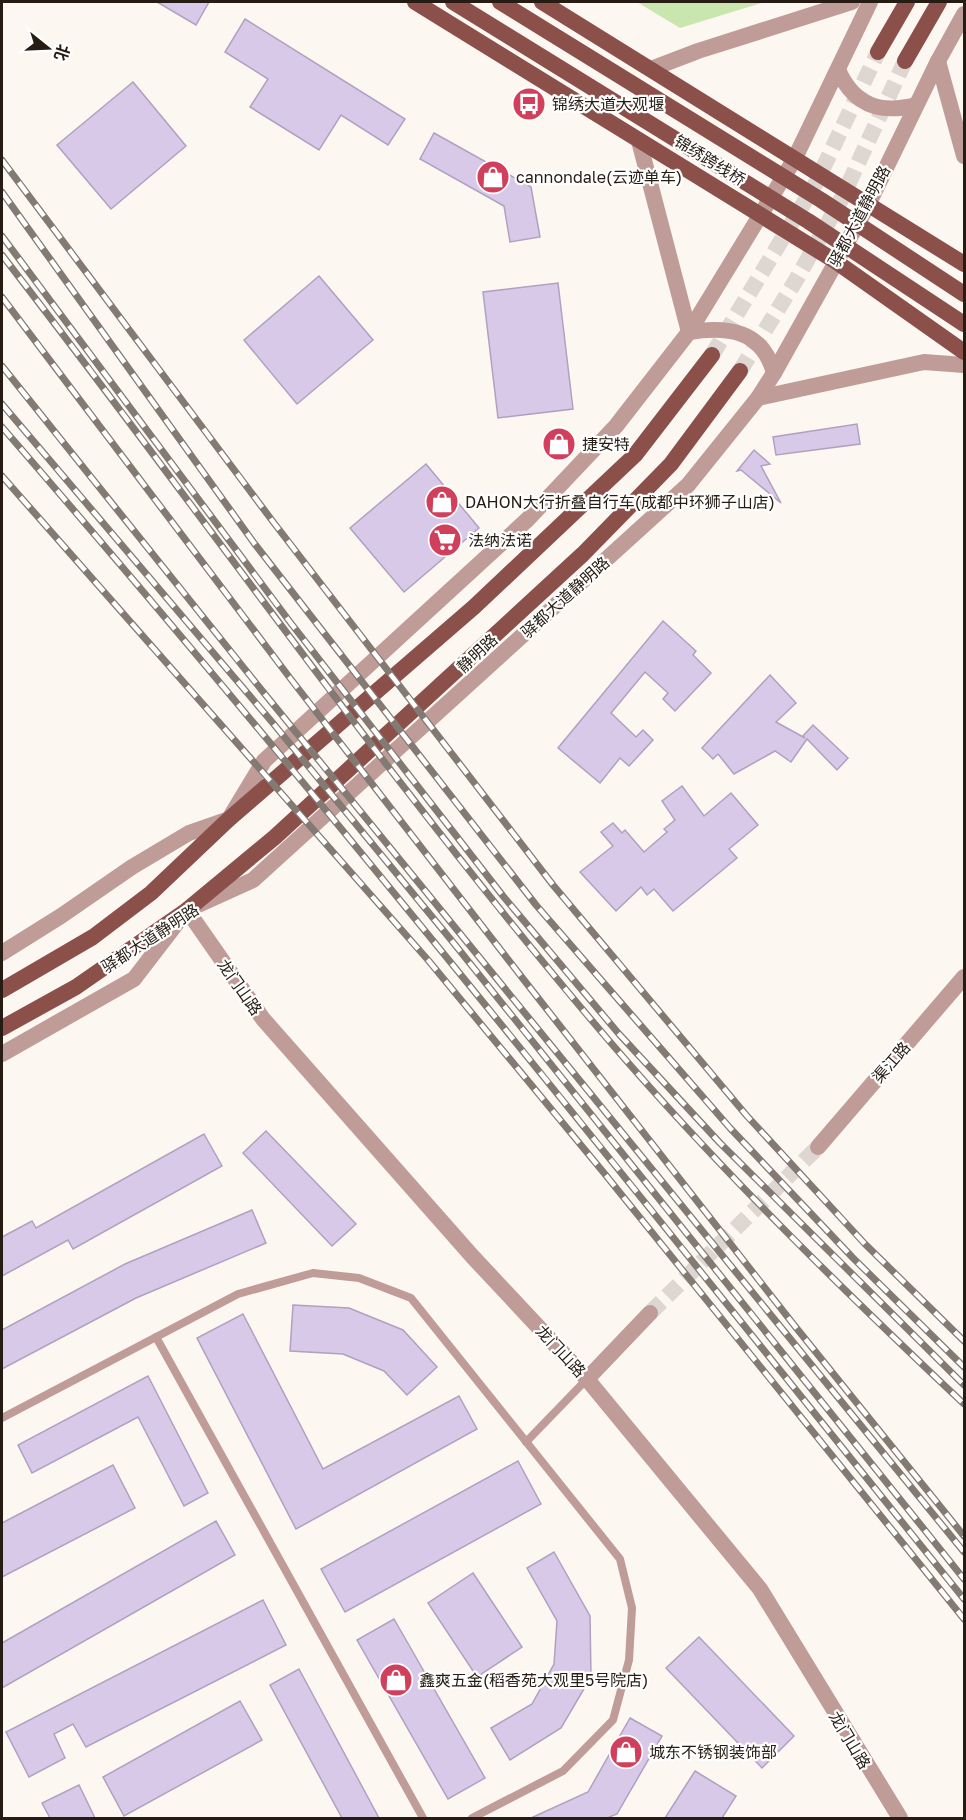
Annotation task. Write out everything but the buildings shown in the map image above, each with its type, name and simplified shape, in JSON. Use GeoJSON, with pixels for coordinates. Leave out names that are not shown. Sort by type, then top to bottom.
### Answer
{"type":"FeatureCollection","features":[{"type":"Feature","properties":{"kind":"main road"},"geometry":{"type":"LineString","coordinates":[[415,2],[835,261],[964,352]]}},
{"type":"Feature","properties":{"kind":"main road","name":"锦绣跨线桥"},"geometry":{"type":"LineString","coordinates":[[453,2],[808,221],[964,324]]}},
{"type":"Feature","properties":{"kind":"main road","name":"锦绣跨线桥"},"geometry":{"type":"LineString","coordinates":[[500,2],[821,200],[964,294]]}},
{"type":"Feature","properties":{"kind":"main road"},"geometry":{"type":"LineString","coordinates":[[542,2],[964,264]]}},
{"type":"Feature","properties":{"kind":"main road"},"geometry":{"type":"LineString","coordinates":[[878,52],[907,2]]}},
{"type":"Feature","properties":{"kind":"main road"},"geometry":{"type":"LineString","coordinates":[[905,61],[939,2]]}},
{"type":"Feature","properties":{"kind":"main road"},"geometry":{"type":"LineString","coordinates":[[229,819],[474,607],[634,455],[712,355]]}},
{"type":"Feature","properties":{"kind":"main road","name":"静明路"},"geometry":{"type":"LineString","coordinates":[[187,910],[275,837],[583,554],[671,464],[740,371]]}},
{"type":"Feature","properties":{"kind":"main road","name":"驿都大道静明路"},"geometry":{"type":"LineString","coordinates":[[2,990],[93,937],[151,893],[229,819]]}},
{"type":"Feature","properties":{"kind":"main road","name":"驿都大道静明路"},"geometry":{"type":"LineString","coordinates":[[2,1028],[76,987],[187,910]]}},
{"type":"Feature","properties":{"kind":"street"},"geometry":{"type":"LineString","coordinates":[[651,69],[698,51],[852,2]]}},
{"type":"Feature","properties":{"kind":"street","name":"驿都大道静明路"},"geometry":{"type":"LineString","coordinates":[[229,819],[264,761],[528,519],[616,426],[689,332],[794,160],[839,72],[870,2]]}},
{"type":"Feature","properties":{"kind":"street","name":"驿都大道静明路"},"geometry":{"type":"LineString","coordinates":[[187,910],[253,880],[688,485],[758,398],[774,373],[868,205],[938,61],[964,14]]}},
{"type":"Feature","properties":{"kind":"street"},"geometry":{"type":"LineString","coordinates":[[938,61],[964,156]]}},
{"type":"Feature","properties":{"kind":"street"},"geometry":{"type":"LineString","coordinates":[[839,72],[846,88],[863,101],[879,108],[898,110],[916,105]]}},
{"type":"Feature","properties":{"kind":"street"},"geometry":{"type":"LineString","coordinates":[[639,141],[689,332],[715,328],[749,337],[769,356],[774,373]]}},
{"type":"Feature","properties":{"kind":"street"},"geometry":{"type":"LineString","coordinates":[[758,398],[924,362],[964,365]]}},
{"type":"Feature","properties":{"kind":"street"},"geometry":{"type":"LineString","coordinates":[[2,953],[141,861],[189,833],[229,819]]}},
{"type":"Feature","properties":{"kind":"street"},"geometry":{"type":"LineString","coordinates":[[2,1054],[134,979],[187,910]]}},
{"type":"Feature","properties":{"kind":"street","name":"龙门山路"},"geometry":{"type":"LineString","coordinates":[[187,910],[263,1019],[472,1256],[587,1379],[760,1589],[888,1803],[900,1818]]}},
{"type":"Feature","properties":{"kind":"street","name":"渠江路"},"geometry":{"type":"LineString","coordinates":[[818,1147],[964,977]]}},
{"type":"Feature","properties":{"kind":"street"},"geometry":{"type":"LineString","coordinates":[[587,1379],[650,1313]]}},
{"type":"Feature","properties":{"kind":"lane"},"geometry":{"type":"LineString","coordinates":[[2,1418],[238,1294],[313,1273],[358,1278],[411,1298],[620,1558],[632,1608],[628,1660],[613,1719],[563,1772],[472,1818]]}},
{"type":"Feature","properties":{"kind":"lane"},"geometry":{"type":"LineString","coordinates":[[156,1337],[423,1818]]}},
{"type":"Feature","properties":{"kind":"lane"},"geometry":{"type":"LineString","coordinates":[[526,1442],[587,1379]]}},
{"type":"Feature","properties":{"kind":"green space"},"geometry":{"type":"Polygon","coordinates":[[[637,2],[765,2],[680,28],[637,2]]]}},
{"type":"Feature","properties":{"kind":"tunnel"},"geometry":{"type":"LineString","coordinates":[[712,355],[816,183],[878,52]]}},
{"type":"Feature","properties":{"kind":"tunnel"},"geometry":{"type":"LineString","coordinates":[[740,371],[796,280],[842,198],[905,61]]}},
{"type":"Feature","properties":{"kind":"tunnel"},"geometry":{"type":"LineString","coordinates":[[650,1313],[818,1147]]}},
{"type":"Feature","properties":{"kind":"railway"},"geometry":{"type":"LineString","coordinates":[[2,160],[274,523],[553,885],[747,1116],[865,1244],[964,1341]]}},
{"type":"Feature","properties":{"kind":"railway"},"geometry":{"type":"LineString","coordinates":[[2,192],[254,543],[536,905],[730,1128],[853,1258],[964,1367]]}},
{"type":"Feature","properties":{"kind":"railway"},"geometry":{"type":"LineString","coordinates":[[2,236],[290,622],[503,896],[619,1034],[720,1143],[964,1385]]}},
{"type":"Feature","properties":{"kind":"railway"},"geometry":{"type":"LineString","coordinates":[[2,255],[377,752],[531,948],[611,1043],[695,1137],[783,1228],[964,1404]]}},
{"type":"Feature","properties":{"kind":"railway"},"geometry":{"type":"LineString","coordinates":[[2,297],[290,678],[524,980],[794,1325],[964,1536]]}},
{"type":"Feature","properties":{"kind":"railway"},"geometry":{"type":"LineString","coordinates":[[2,366],[264,693],[964,1552]]}},
{"type":"Feature","properties":{"kind":"railway"},"geometry":{"type":"LineString","coordinates":[[2,404],[272,722],[452,941],[964,1579]]}},
{"type":"Feature","properties":{"kind":"railway"},"geometry":{"type":"LineString","coordinates":[[2,427],[368,862],[964,1599]]}},
{"type":"Feature","properties":{"kind":"railway"},"geometry":{"type":"LineString","coordinates":[[2,476],[428,960],[604,1173],[964,1619]]}},
{"type":"Feature","properties":{"kind":"place","name":"锦绣大道大观堰"},"geometry":{"type":"Point","coordinates":[529,104]}},
{"type":"Feature","properties":{"kind":"place","name":"cannondale(云迹单车)"},"geometry":{"type":"Point","coordinates":[493,177]}},
{"type":"Feature","properties":{"kind":"place","name":"捷安特"},"geometry":{"type":"Point","coordinates":[559,444]}},
{"type":"Feature","properties":{"kind":"place","name":"DAHON大行折叠自行车(成都中环狮子山店)"},"geometry":{"type":"Point","coordinates":[442,502]}},
{"type":"Feature","properties":{"kind":"place","name":"法纳法诺"},"geometry":{"type":"Point","coordinates":[445,540]}},
{"type":"Feature","properties":{"kind":"place","name":"鑫爽五金(稻香苑大观里5号院店)"},"geometry":{"type":"Point","coordinates":[396,1680]}},
{"type":"Feature","properties":{"kind":"place","name":"城东不锈钢装饰部"},"geometry":{"type":"Point","coordinates":[626,1752]}}]}
